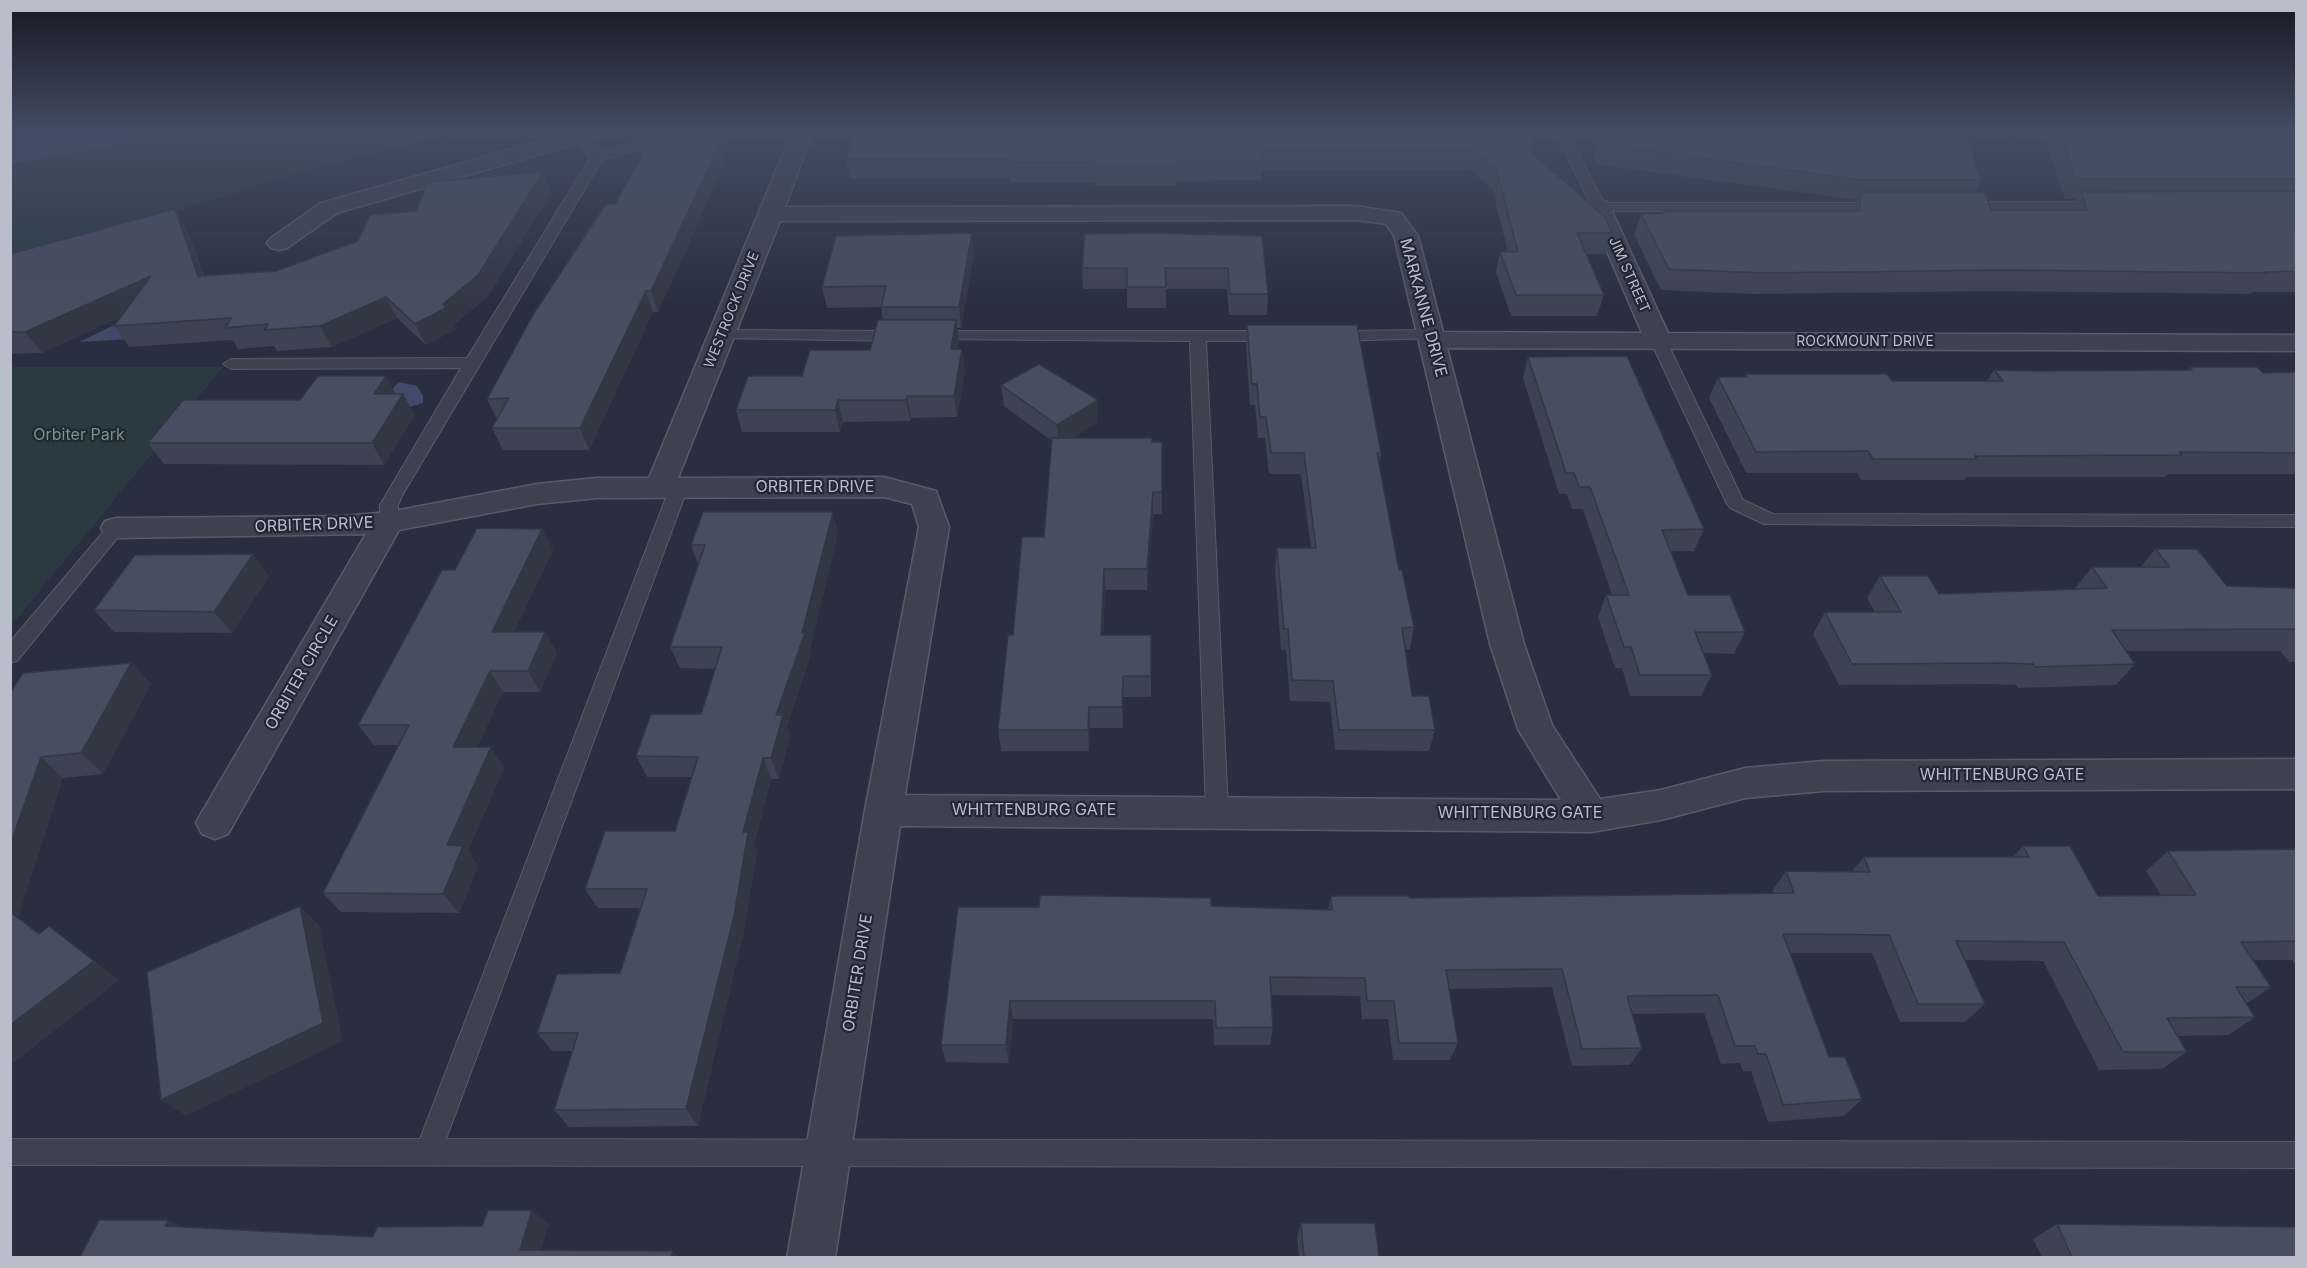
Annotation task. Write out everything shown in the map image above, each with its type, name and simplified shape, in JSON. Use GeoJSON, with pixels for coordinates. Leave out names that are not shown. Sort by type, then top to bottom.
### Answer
{"type":"FeatureCollection","features":[{"type":"Feature","properties":{"kind":"street"},"geometry":{"type":"LineString","coordinates":[[279,243],[328,208],[387,191]]}},
{"type":"Feature","properties":{"kind":"street","name":"WESTROCK DRIVE"},"geometry":{"type":"LineString","coordinates":[[670,487],[722,335],[780,191]]}},
{"type":"Feature","properties":{"kind":"street","name":"JIM STREET"},"geometry":{"type":"LineString","coordinates":[[1599,207],[1659,342]]}},
{"type":"Feature","properties":{"kind":"street","name":"MARKANNE DRIVE"},"geometry":{"type":"LineString","coordinates":[[771,214],[1356,213],[1393,218],[1406,236],[1507,644],[1536,729],[1591,816]]}},
{"type":"Feature","properties":{"kind":"street","name":"ROCKMOUNT DRIVE"},"geometry":{"type":"LineString","coordinates":[[1432,338],[1659,342],[2296,343]]}},
{"type":"Feature","properties":{"kind":"street","name":"ORBITER DRIVE"},"geometry":{"type":"LineString","coordinates":[[116,528],[344,526],[389,522],[478,503],[537,494],[597,488],[884,486],[925,498],[934,527],[884,810],[811,1257]]}},
{"type":"Feature","properties":{"kind":"street","name":"ORBITER CIRCLE"},"geometry":{"type":"LineString","coordinates":[[215,823],[389,522]]}},
{"type":"Feature","properties":{"kind":"street","name":"WHITTENBURG GATE"},"geometry":{"type":"LineString","coordinates":[[884,810],[1216,811],[1591,816],[1661,805],[1745,783],[1824,776],[2296,774]]}},
{"type":"Feature","properties":{"kind":"lane"},"geometry":{"type":"LineString","coordinates":[[389,522],[389,505],[394,494],[576,191]]}},
{"type":"Feature","properties":{"kind":"lane"},"geometry":{"type":"LineString","coordinates":[[1591,191],[1599,207],[1895,207]]}},
{"type":"Feature","properties":{"kind":"lane"},"geometry":{"type":"LineString","coordinates":[[1954,206],[2108,206]]}},
{"type":"Feature","properties":{"kind":"lane"},"geometry":{"type":"LineString","coordinates":[[722,335],[1292,336]]}},
{"type":"Feature","properties":{"kind":"lane"},"geometry":{"type":"LineString","coordinates":[[1315,336],[1432,338]]}},
{"type":"Feature","properties":{"kind":"lane"},"geometry":{"type":"LineString","coordinates":[[1198,337],[1216,811]]}},
{"type":"Feature","properties":{"kind":"lane"},"geometry":{"type":"LineString","coordinates":[[1659,342],[1736,504],[1770,520],[2296,521]]}},
{"type":"Feature","properties":{"kind":"lane"},"geometry":{"type":"LineString","coordinates":[[231,364],[472,363]]}},
{"type":"Feature","properties":{"kind":"lane"},"geometry":{"type":"LineString","coordinates":[[428,1154],[670,487]]}},
{"type":"Feature","properties":{"kind":"lane"},"geometry":{"type":"LineString","coordinates":[[10,656],[116,528]]}},
{"type":"Feature","properties":{"kind":"lane"},"geometry":{"type":"LineString","coordinates":[[10,1152],[2296,1155]]}},
{"type":"Feature","properties":{"kind":"green space"},"geometry":{"type":"Polygon","coordinates":[[[10,191],[239,191],[11,266],[10,191]]]}},
{"type":"Feature","properties":{"kind":"green space","name":"Orbiter Park"},"geometry":{"type":"Polygon","coordinates":[[[11,367],[223,367],[11,626],[11,367]]]}},
{"type":"Feature","properties":{"kind":"water"},"geometry":{"type":"Polygon","coordinates":[[[131,317],[130,339],[79,342],[131,317]]]}},
{"type":"Feature","properties":{"kind":"water"},"geometry":{"type":"Polygon","coordinates":[[[399,382],[417,386],[423,396],[423,403],[409,407],[386,395],[399,382]]]}},
{"type":"Feature","properties":{"kind":"building"},"geometry":{"type":"Polygon","coordinates":[[[424,191],[531,191],[478,275],[443,304],[446,308],[415,324],[386,297],[320,326],[264,330],[268,324],[225,328],[231,318],[114,326],[151,276],[25,332],[10,332],[10,254],[175,209],[198,276],[276,271],[358,241],[370,215],[416,211],[424,191]]]}},
{"type":"Feature","properties":{"kind":"building"},"geometry":{"type":"Polygon","coordinates":[[[622,191],[697,191],[651,291],[646,291],[580,428],[492,428],[509,398],[487,399],[534,313],[606,204],[615,204],[622,191]]]}},
{"type":"Feature","properties":{"kind":"building"},"geometry":{"type":"Polygon","coordinates":[[[1502,191],[1575,191],[1604,216],[1612,233],[1577,233],[1604,295],[1516,295],[1500,252],[1518,252],[1502,191]]]}},
{"type":"Feature","properties":{"kind":"building"},"geometry":{"type":"Polygon","coordinates":[[[2296,191],[2296,271],[2265,272],[2267,273],[2005,270],[1762,273],[1669,269],[1641,214],[1664,214],[1663,211],[1859,211],[1861,192],[1985,192],[1991,210],[2087,210],[2081,192],[2296,191]]]}},
{"type":"Feature","properties":{"kind":"building"},"geometry":{"type":"Polygon","coordinates":[[[972,233],[959,307],[881,307],[886,286],[822,287],[836,236],[972,233]]]}},
{"type":"Feature","properties":{"kind":"building"},"geometry":{"type":"Polygon","coordinates":[[[1085,234],[1262,236],[1268,294],[1230,294],[1228,268],[1165,268],[1166,287],[1127,287],[1127,268],[1082,268],[1085,234]]]}},
{"type":"Feature","properties":{"kind":"building"},"geometry":{"type":"Polygon","coordinates":[[[878,320],[956,320],[951,349],[962,349],[954,396],[907,396],[906,400],[838,400],[835,410],[736,410],[748,376],[802,376],[810,350],[870,350],[878,320]]]}},
{"type":"Feature","properties":{"kind":"building"},"geometry":{"type":"Polygon","coordinates":[[[1247,325],[1357,325],[1381,453],[1377,453],[1399,570],[1402,570],[1414,627],[1402,628],[1412,696],[1429,696],[1435,730],[1339,730],[1333,681],[1292,680],[1288,629],[1284,629],[1277,548],[1316,548],[1304,453],[1271,453],[1266,417],[1260,417],[1257,384],[1252,384],[1247,325]]]}},
{"type":"Feature","properties":{"kind":"building"},"geometry":{"type":"Polygon","coordinates":[[[1627,356],[1704,529],[1662,530],[1688,595],[1730,595],[1745,632],[1695,632],[1712,675],[1640,675],[1631,647],[1624,647],[1606,595],[1629,595],[1590,487],[1579,487],[1574,473],[1566,473],[1528,357],[1627,356]]]}},
{"type":"Feature","properties":{"kind":"building"},"geometry":{"type":"Polygon","coordinates":[[[1039,364],[1098,400],[1057,425],[1001,385],[1039,364]]]}},
{"type":"Feature","properties":{"kind":"building"},"geometry":{"type":"Polygon","coordinates":[[[2190,367],[2257,367],[2263,373],[2296,372],[2296,453],[2179,452],[2182,455],[1873,459],[1868,451],[1756,452],[1718,377],[1747,377],[1745,374],[1887,374],[1892,381],[2003,381],[1994,370],[2192,370],[2190,367]]]}},
{"type":"Feature","properties":{"kind":"building"},"geometry":{"type":"Polygon","coordinates":[[[318,376],[386,376],[374,394],[403,394],[372,443],[148,443],[183,400],[300,400],[318,376]]]}},
{"type":"Feature","properties":{"kind":"building"},"geometry":{"type":"Polygon","coordinates":[[[1052,438],[1152,438],[1152,442],[1162,442],[1162,492],[1153,492],[1147,569],[1104,569],[1101,635],[1151,635],[1151,676],[1123,676],[1122,707],[1089,707],[1088,730],[998,730],[1008,635],[1013,635],[1022,537],[1044,537],[1052,438]]]}},
{"type":"Feature","properties":{"kind":"building"},"geometry":{"type":"Polygon","coordinates":[[[703,512],[833,512],[802,633],[805,633],[776,715],[783,715],[771,758],[763,758],[743,832],[748,832],[734,916],[686,1109],[554,1110],[578,1033],[537,1033],[557,974],[620,973],[647,889],[585,889],[605,831],[675,831],[698,757],[636,756],[651,714],[701,714],[722,647],[670,647],[705,545],[691,545],[703,512]]]}},
{"type":"Feature","properties":{"kind":"building"},"geometry":{"type":"Polygon","coordinates":[[[477,528],[542,529],[492,632],[545,632],[528,671],[490,671],[453,747],[491,747],[447,845],[463,846],[443,894],[323,893],[409,725],[358,725],[442,570],[455,570],[477,528]]]}},
{"type":"Feature","properties":{"kind":"building"},"geometry":{"type":"Polygon","coordinates":[[[2155,549],[2197,549],[2227,586],[2296,588],[2296,629],[2112,630],[2135,664],[2035,667],[2033,664],[2006,663],[1852,664],[1825,612],[1901,612],[1880,576],[1928,576],[1939,594],[2107,588],[2092,567],[2170,567],[2155,549]]]}},
{"type":"Feature","properties":{"kind":"building"},"geometry":{"type":"Polygon","coordinates":[[[253,554],[214,612],[94,610],[135,555],[253,554]]]}},
{"type":"Feature","properties":{"kind":"building"},"geometry":{"type":"Polygon","coordinates":[[[131,663],[81,753],[41,757],[10,845],[10,693],[23,673],[131,663]]]}},
{"type":"Feature","properties":{"kind":"building"},"geometry":{"type":"Polygon","coordinates":[[[2023,846],[2070,846],[2098,896],[2196,895],[2168,851],[2296,849],[2296,941],[2241,942],[2271,987],[2236,987],[2255,1017],[2167,1018],[2187,1052],[2123,1052],[2064,942],[1956,941],[1985,1004],[1918,1004],[1889,935],[1783,934],[1829,1057],[1845,1057],[1862,1099],[1783,1105],[1766,1054],[1758,1054],[1755,1046],[1735,1046],[1718,995],[1627,996],[1642,1048],[1582,1049],[1562,969],[1446,970],[1458,1043],[1399,1043],[1394,1001],[1367,1001],[1365,978],[1270,977],[1273,1027],[1216,1028],[1215,1001],[1010,1001],[1006,1045],[941,1045],[958,907],[1039,907],[1040,895],[1211,898],[1211,906],[1332,910],[1331,896],[1409,896],[1409,898],[1794,893],[1786,871],[1870,872],[1864,857],[2029,857],[2023,846]]]}},
{"type":"Feature","properties":{"kind":"building"},"geometry":{"type":"Polygon","coordinates":[[[300,906],[323,1023],[161,1100],[147,972],[300,906]]]}},
{"type":"Feature","properties":{"kind":"building"},"geometry":{"type":"Polygon","coordinates":[[[10,912],[39,934],[49,926],[94,961],[10,1025],[10,912]]]}},
{"type":"Feature","properties":{"kind":"building"},"geometry":{"type":"Polygon","coordinates":[[[488,1210],[532,1210],[520,1250],[673,1251],[671,1257],[80,1257],[99,1220],[168,1220],[165,1226],[373,1237],[377,1227],[482,1226],[488,1210]]]}},
{"type":"Feature","properties":{"kind":"building"},"geometry":{"type":"Polygon","coordinates":[[[1301,1223],[1375,1223],[1379,1257],[1304,1257],[1301,1223]]]}},
{"type":"Feature","properties":{"kind":"building"},"geometry":{"type":"Polygon","coordinates":[[[2057,1224],[2296,1227],[2296,1257],[2072,1257],[2057,1224]]]}}]}
